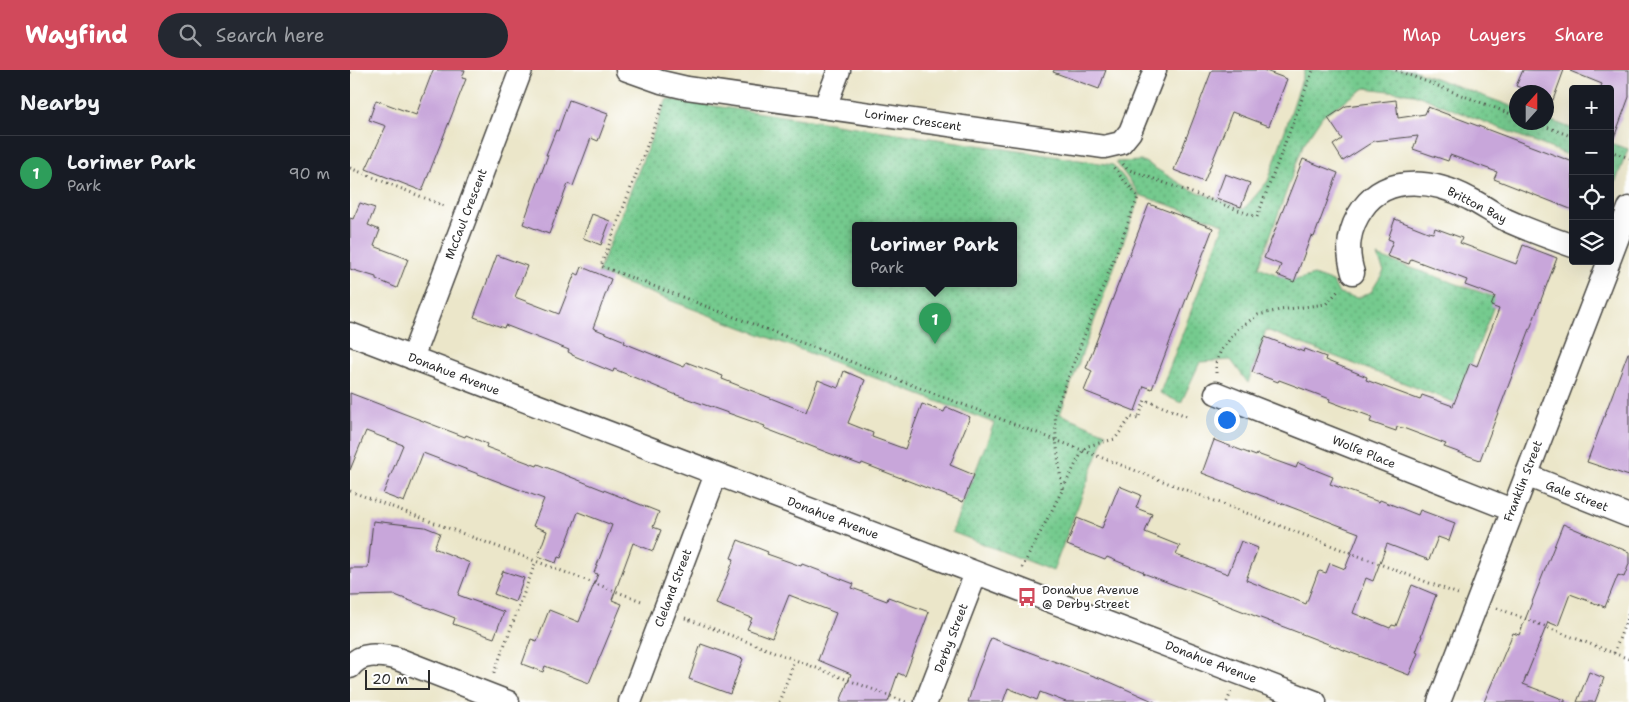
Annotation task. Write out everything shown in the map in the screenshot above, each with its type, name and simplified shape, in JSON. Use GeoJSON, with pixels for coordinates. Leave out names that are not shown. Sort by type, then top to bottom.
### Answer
{"type":"FeatureCollection","features":[{"type":"Feature","properties":{"kind":"street","name":"McCaul Crescent"},"geometry":{"type":"LineString","coordinates":[[412,358],[521,70]]}},
{"type":"Feature","properties":{"kind":"street","name":"Lorimer Crescent"},"geometry":{"type":"LineString","coordinates":[[627,70],[670,84],[1106,146]]}},
{"type":"Feature","properties":{"kind":"street"},"geometry":{"type":"LineString","coordinates":[[825,107],[839,70]]}},
{"type":"Feature","properties":{"kind":"street"},"geometry":{"type":"LineString","coordinates":[[1106,146],[1121,143],[1130,132],[1155,70]]}},
{"type":"Feature","properties":{"kind":"street","name":"Britton Bay"},"geometry":{"type":"LineString","coordinates":[[1353,273],[1349,259],[1348,244],[1358,214],[1377,193],[1389,187],[1406,184],[1422,183],[1440,186],[1456,192],[1520,226],[1569,244]]}},
{"type":"Feature","properties":{"kind":"street","name":"Franklin Street"},"geometry":{"type":"LineString","coordinates":[[1614,249],[1629,208]]}},
{"type":"Feature","properties":{"kind":"street","name":"Franklin Street"},"geometry":{"type":"LineString","coordinates":[[1439,702],[1608,265]]}},
{"type":"Feature","properties":{"kind":"street","name":"Donahue Avenue"},"geometry":{"type":"LineString","coordinates":[[350,334],[1315,702]]}},
{"type":"Feature","properties":{"kind":"street","name":"Wolfe Place"},"geometry":{"type":"LineString","coordinates":[[1216,393],[1512,510]]}},
{"type":"Feature","properties":{"kind":"street","name":"Cleland Street"},"geometry":{"type":"LineString","coordinates":[[630,702],[716,474]]}},
{"type":"Feature","properties":{"kind":"street","name":"Gale Street"},"geometry":{"type":"LineString","coordinates":[[1526,476],[1629,516]]}},
{"type":"Feature","properties":{"kind":"street","name":"Derby Street"},"geometry":{"type":"LineString","coordinates":[[926,702],[976,573]]}},
{"type":"Feature","properties":{"kind":"street"},"geometry":{"type":"LineString","coordinates":[[350,667],[364,656],[379,655],[395,658],[508,702]]}},
{"type":"Feature","properties":{"kind":"path"},"geometry":{"type":"LineString","coordinates":[[1106,146],[1127,168],[1257,217],[1313,70]]}},
{"type":"Feature","properties":{"kind":"path"},"geometry":{"type":"LineString","coordinates":[[1396,70],[1509,113]]}},
{"type":"Feature","properties":{"kind":"path"},"geometry":{"type":"LineString","coordinates":[[670,84],[601,266],[1629,659]]}},
{"type":"Feature","properties":{"kind":"path"},"geometry":{"type":"LineString","coordinates":[[1554,130],[1569,135]]}},
{"type":"Feature","properties":{"kind":"path"},"geometry":{"type":"LineString","coordinates":[[1062,489],[1056,440],[1055,412],[1138,197],[1112,166],[1106,146]]}},
{"type":"Feature","properties":{"kind":"path"},"geometry":{"type":"LineString","coordinates":[[1614,152],[1629,158]]}},
{"type":"Feature","properties":{"kind":"path"},"geometry":{"type":"LineString","coordinates":[[350,168],[466,214]]}},
{"type":"Feature","properties":{"kind":"path"},"geometry":{"type":"LineString","coordinates":[[1216,393],[1216,363],[1221,350],[1239,328],[1258,315],[1326,304],[1353,273]]}},
{"type":"Feature","properties":{"kind":"path"},"geometry":{"type":"LineString","coordinates":[[1014,587],[1083,450],[1088,446],[1115,439],[1130,417],[1138,419],[1145,400],[1189,416]]}},
{"type":"Feature","properties":{"kind":"path"},"geometry":{"type":"LineString","coordinates":[[350,491],[906,702]]}},
{"type":"Feature","properties":{"kind":"path"},"geometry":{"type":"LineString","coordinates":[[486,693],[536,561]]}},
{"type":"Feature","properties":{"kind":"path"},"geometry":{"type":"LineString","coordinates":[[1614,654],[1629,613]]}},
{"type":"Feature","properties":{"kind":"path"},"geometry":{"type":"LineString","coordinates":[[779,702],[795,660]]}},
{"type":"Feature","properties":{"kind":"green space"},"geometry":{"type":"Polygon","coordinates":[[[1305,70],[1413,70],[1509,105],[1509,130],[1554,130],[1554,122],[1569,127],[1569,155],[1414,94],[1365,88],[1323,115],[1303,145],[1259,267],[1292,281],[1314,275],[1333,282],[1339,294],[1358,298],[1371,292],[1384,271],[1377,256],[1497,298],[1456,403],[1266,330],[1248,383],[1231,360],[1200,362],[1181,403],[1160,393],[1224,224],[1140,195],[1116,162],[1143,161],[1190,189],[1244,209],[1268,181],[1305,70]]]}},
{"type":"Feature","properties":{"kind":"green space"},"geometry":{"type":"Polygon","coordinates":[[[667,99],[1113,165],[1140,197],[1060,414],[1106,433],[1053,571],[952,532],[994,423],[598,273],[667,99]]]}},
{"type":"Feature","properties":{"kind":"green space"},"geometry":{"type":"Polygon","coordinates":[[[1614,144],[1628,149],[1614,186],[1614,144]]]}},
{"type":"Feature","properties":{"kind":"building"},"geometry":{"type":"Polygon","coordinates":[[[433,70],[465,70],[462,78],[466,79],[422,191],[366,169],[386,126],[369,120],[376,100],[416,115],[433,70]]]}},
{"type":"Feature","properties":{"kind":"building"},"geometry":{"type":"Polygon","coordinates":[[[1054,70],[1106,70],[1099,89],[1053,72],[1054,70]]]}},
{"type":"Feature","properties":{"kind":"building"},"geometry":{"type":"Polygon","coordinates":[[[1212,70],[1263,70],[1287,79],[1269,126],[1232,112],[1204,182],[1174,170],[1212,70]]]}},
{"type":"Feature","properties":{"kind":"building"},"geometry":{"type":"Polygon","coordinates":[[[1523,70],[1564,70],[1554,97],[1554,85],[1516,85],[1523,70]]]}},
{"type":"Feature","properties":{"kind":"building"},"geometry":{"type":"Polygon","coordinates":[[[1629,70],[1629,97],[1614,138],[1614,85],[1602,85],[1570,71],[1629,70]]]}},
{"type":"Feature","properties":{"kind":"building"},"geometry":{"type":"Polygon","coordinates":[[[569,100],[608,114],[598,141],[591,138],[573,186],[568,184],[549,234],[523,224],[548,155],[546,155],[556,130],[558,131],[569,100]]]}},
{"type":"Feature","properties":{"kind":"building"},"geometry":{"type":"Polygon","coordinates":[[[1396,100],[1398,118],[1425,114],[1428,107],[1569,160],[1569,208],[1494,179],[1497,172],[1450,155],[1448,161],[1413,149],[1418,136],[1374,141],[1343,161],[1333,145],[1342,139],[1328,118],[1346,106],[1396,100]]]}},
{"type":"Feature","properties":{"kind":"building"},"geometry":{"type":"Polygon","coordinates":[[[1303,159],[1338,173],[1314,237],[1311,236],[1294,282],[1277,275],[1281,265],[1264,258],[1303,159]]]}},
{"type":"Feature","properties":{"kind":"building"},"geometry":{"type":"Polygon","coordinates":[[[1225,174],[1250,183],[1241,207],[1216,198],[1225,174]]]}},
{"type":"Feature","properties":{"kind":"building"},"geometry":{"type":"Polygon","coordinates":[[[360,203],[375,208],[368,225],[380,230],[374,246],[408,259],[397,288],[376,279],[376,277],[350,269],[350,218],[353,219],[360,203]]]}},
{"type":"Feature","properties":{"kind":"building"},"geometry":{"type":"Polygon","coordinates":[[[1149,204],[1213,228],[1152,389],[1144,386],[1135,411],[1084,391],[1092,371],[1086,368],[1149,204]]]}},
{"type":"Feature","properties":{"kind":"building"},"geometry":{"type":"Polygon","coordinates":[[[592,214],[610,221],[601,245],[583,238],[592,214]]]}},
{"type":"Feature","properties":{"kind":"building"},"geometry":{"type":"Polygon","coordinates":[[[1395,219],[1428,232],[1433,233],[1435,228],[1462,238],[1460,243],[1516,264],[1523,245],[1557,258],[1480,460],[1444,447],[1446,444],[1403,428],[1397,427],[1396,431],[1370,422],[1372,417],[1329,401],[1330,399],[1252,372],[1265,337],[1304,352],[1305,349],[1326,357],[1325,360],[1367,377],[1366,380],[1420,400],[1422,395],[1453,406],[1470,363],[1477,366],[1499,309],[1491,306],[1495,296],[1465,285],[1467,280],[1411,259],[1409,264],[1387,256],[1393,241],[1388,239],[1395,219]]]}},
{"type":"Feature","properties":{"kind":"building"},"geometry":{"type":"Polygon","coordinates":[[[497,255],[527,266],[515,297],[559,314],[575,273],[579,275],[582,267],[611,279],[593,328],[625,341],[624,343],[684,367],[686,362],[723,376],[722,379],[806,412],[818,380],[838,388],[844,371],[865,380],[848,423],[873,433],[872,437],[905,449],[922,404],[944,412],[946,408],[949,408],[970,417],[950,465],[974,475],[963,502],[862,463],[861,465],[826,452],[764,428],[765,426],[674,394],[614,369],[613,372],[572,355],[568,352],[569,350],[505,325],[504,328],[474,317],[497,255]]]}},
{"type":"Feature","properties":{"kind":"building"},"geometry":{"type":"Polygon","coordinates":[[[1629,353],[1629,476],[1587,462],[1629,353]]]}},
{"type":"Feature","properties":{"kind":"building"},"geometry":{"type":"Polygon","coordinates":[[[350,393],[465,437],[466,435],[487,444],[486,447],[537,466],[538,464],[659,512],[653,527],[661,530],[653,551],[633,543],[612,600],[622,604],[589,683],[545,666],[543,672],[522,664],[531,639],[537,641],[549,610],[579,622],[598,574],[594,573],[612,525],[578,512],[561,558],[558,557],[556,563],[538,556],[547,531],[533,526],[544,499],[423,453],[404,502],[383,494],[403,445],[366,431],[350,470],[350,393]]]}},
{"type":"Feature","properties":{"kind":"building"},"geometry":{"type":"Polygon","coordinates":[[[1214,440],[1256,456],[1257,454],[1296,468],[1298,463],[1333,477],[1330,484],[1379,502],[1380,500],[1418,515],[1420,510],[1455,523],[1449,541],[1438,537],[1429,560],[1387,544],[1373,581],[1366,578],[1353,613],[1390,628],[1392,625],[1396,626],[1412,585],[1436,595],[1409,675],[1143,573],[1107,557],[1105,560],[1067,545],[1077,518],[1102,528],[1119,486],[1141,495],[1136,508],[1152,514],[1145,532],[1180,546],[1176,555],[1228,574],[1241,541],[1258,548],[1246,580],[1306,604],[1318,572],[1326,573],[1330,563],[1345,569],[1359,533],[1202,473],[1214,440]]]}},
{"type":"Feature","properties":{"kind":"building"},"geometry":{"type":"Polygon","coordinates":[[[373,521],[425,527],[440,533],[434,548],[470,563],[458,595],[504,612],[494,638],[453,624],[455,618],[395,595],[350,596],[350,568],[368,568],[373,521]]]}},
{"type":"Feature","properties":{"kind":"building"},"geometry":{"type":"Polygon","coordinates":[[[1563,524],[1629,552],[1629,564],[1624,577],[1618,575],[1605,607],[1570,594],[1558,626],[1548,622],[1523,684],[1565,700],[1565,702],[1484,702],[1513,633],[1519,635],[1563,524]]]}},
{"type":"Feature","properties":{"kind":"building"},"geometry":{"type":"Polygon","coordinates":[[[738,540],[768,552],[767,554],[801,566],[802,564],[854,584],[852,588],[887,601],[888,597],[929,612],[905,676],[898,673],[888,702],[840,702],[851,674],[818,660],[836,613],[789,595],[772,638],[747,629],[752,618],[716,604],[734,559],[731,558],[738,540]]]}},
{"type":"Feature","properties":{"kind":"building"},"geometry":{"type":"Polygon","coordinates":[[[503,571],[524,578],[515,602],[494,594],[503,571]]]}},
{"type":"Feature","properties":{"kind":"building"},"geometry":{"type":"Polygon","coordinates":[[[991,638],[1110,682],[1155,702],[1066,702],[1040,692],[1037,700],[1008,688],[1003,702],[968,702],[991,638]]]}},
{"type":"Feature","properties":{"kind":"building"},"geometry":{"type":"Polygon","coordinates":[[[701,644],[743,659],[730,694],[689,679],[701,644]]]}},
{"type":"Feature","properties":{"kind":"building"},"geometry":{"type":"Polygon","coordinates":[[[1589,672],[1604,678],[1595,702],[1577,702],[1589,672]]]}},
{"type":"Feature","properties":{"kind":"place","name":"Lorimer Park"},"geometry":{"type":"Point","coordinates":[935,344]}},
{"type":"Feature","properties":{"kind":"place","name":"Donahue Avenue @ Derby Street"},"geometry":{"type":"Point","coordinates":[1027,597]}}]}
